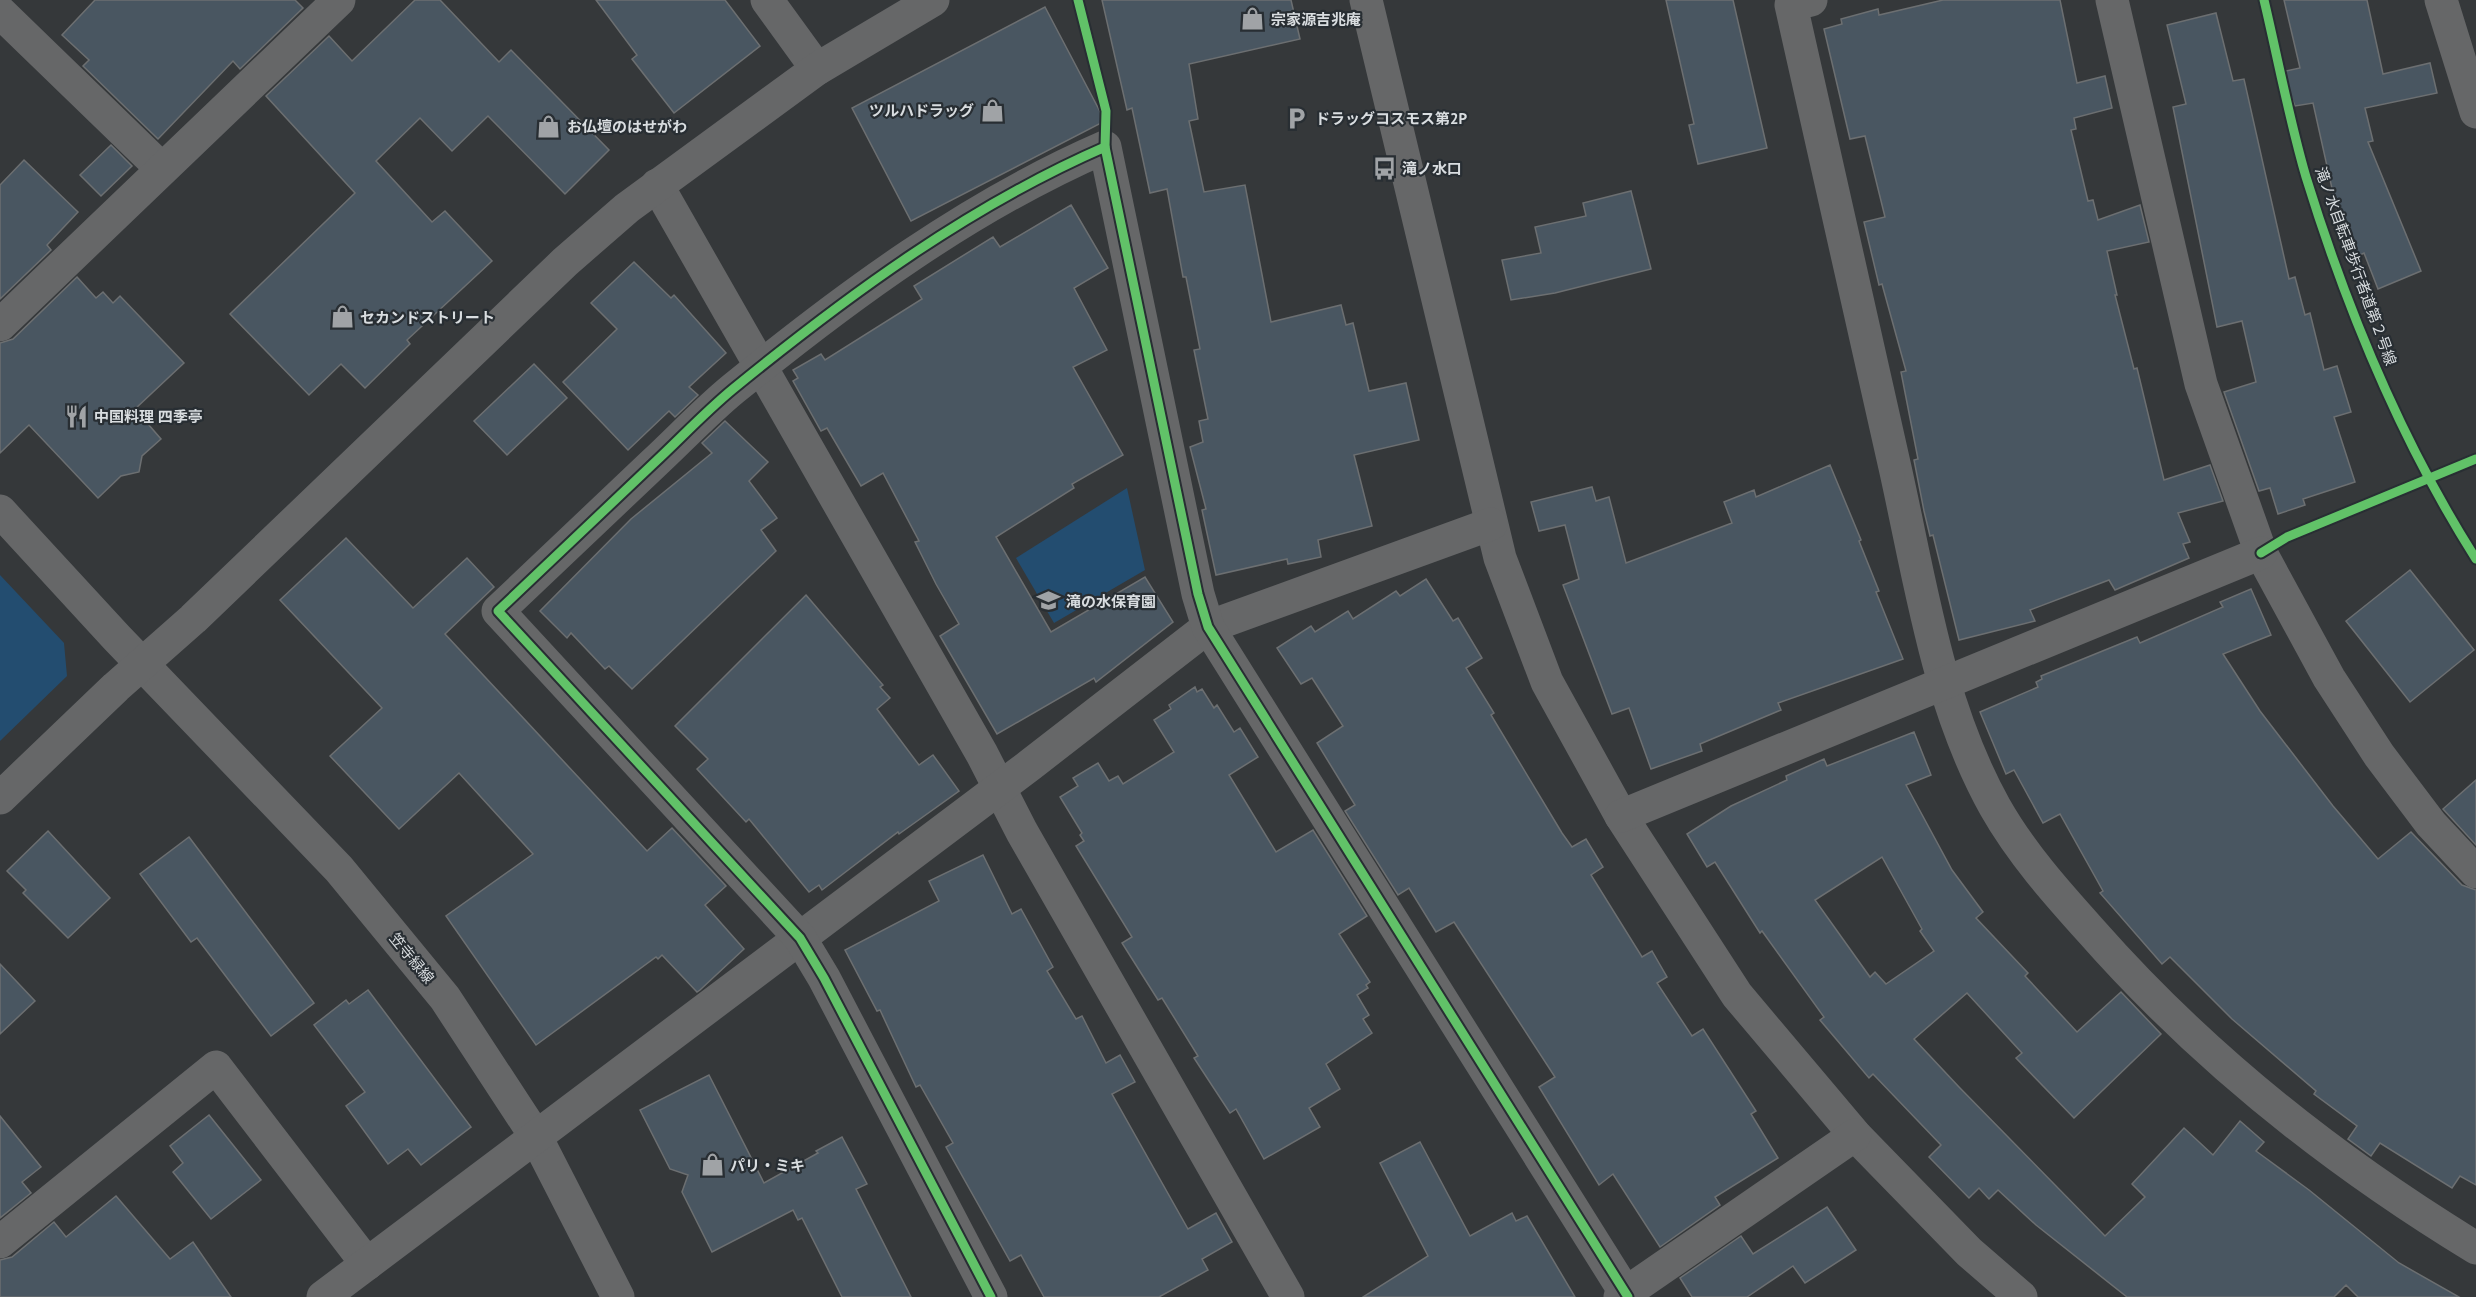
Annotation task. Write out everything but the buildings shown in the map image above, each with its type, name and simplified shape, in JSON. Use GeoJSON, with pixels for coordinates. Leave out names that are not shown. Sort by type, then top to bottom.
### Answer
{"type":"FeatureCollection","features":[{"type":"Feature","properties":{"kind":"street"},"geometry":{"type":"LineString","coordinates":[[0,325],[339,0]]}},
{"type":"Feature","properties":{"kind":"street"},"geometry":{"type":"LineString","coordinates":[[767,0],[817,69]]}},
{"type":"Feature","properties":{"kind":"street"},"geometry":{"type":"LineString","coordinates":[[0,798],[565,262],[657,185],[817,69],[933,0]]}},
{"type":"Feature","properties":{"kind":"street"},"geometry":{"type":"LineString","coordinates":[[1366,0],[1500,558],[1547,682],[1621,816],[1737,995],[1855,1135],[1969,1252],[2021,1297]]}},
{"type":"Feature","properties":{"kind":"street"},"geometry":{"type":"LineString","coordinates":[[1811,0],[1791,5],[1943,683],[1975,765],[2015,841],[2123,967],[2230,1070],[2320,1144],[2396,1198],[2476,1248]]}},
{"type":"Feature","properties":{"kind":"street"},"geometry":{"type":"LineString","coordinates":[[2112,0],[2201,384],[2261,553],[2329,678],[2379,755],[2431,824],[2476,872]]}},
{"type":"Feature","properties":{"kind":"street"},"geometry":{"type":"LineString","coordinates":[[2441,0],[2476,112]]}},
{"type":"Feature","properties":{"kind":"street"},"geometry":{"type":"LineString","coordinates":[[0,12],[162,169]]}},
{"type":"Feature","properties":{"kind":"street"},"geometry":{"type":"LineString","coordinates":[[992,1297],[824,978],[800,938],[498,611],[731,390],[829,311],[995,202],[1105,147],[1198,594],[1208,627],[1624,1296],[1855,1135]]}},
{"type":"Feature","properties":{"kind":"street"},"geometry":{"type":"LineString","coordinates":[[657,185],[1001,787],[1022,832],[1288,1297]]}},
{"type":"Feature","properties":{"kind":"street","name":"笠寺緑線"},"geometry":{"type":"LineString","coordinates":[[0,511],[346,878],[445,998],[536,1137],[618,1297]]}},
{"type":"Feature","properties":{"kind":"street"},"geometry":{"type":"LineString","coordinates":[[323,1297],[1001,787],[1208,627],[1491,524]]}},
{"type":"Feature","properties":{"kind":"street"},"geometry":{"type":"LineString","coordinates":[[1621,816],[2261,553]]}},
{"type":"Feature","properties":{"kind":"street"},"geometry":{"type":"LineString","coordinates":[[0,1242],[216,1066],[367,1264]]}},
{"type":"Feature","properties":{"kind":"path"},"geometry":{"type":"LineString","coordinates":[[1077,0],[1106,111],[1105,147]]}},
{"type":"Feature","properties":{"kind":"path"},"geometry":{"type":"LineString","coordinates":[[2261,553],[2287,537],[2476,459]]}},
{"type":"Feature","properties":{"kind":"shaded area"},"geometry":{"type":"Polygon","coordinates":[[[1127,488],[1145,570],[1054,623],[1016,558],[1127,488]]]}},
{"type":"Feature","properties":{"kind":"shaded area"},"geometry":{"type":"Polygon","coordinates":[[[0,575],[64,643],[67,676],[0,741],[0,575]]]}},
{"type":"Feature","properties":{"kind":"cycle path"},"geometry":{"type":"LineString","coordinates":[[1078,0],[1106,111],[1105,147]]}},
{"type":"Feature","properties":{"kind":"cycle path","name":"滝ノ水自転車歩行者道第２号線"},"geometry":{"type":"LineString","coordinates":[[2264,0],[2300,155],[2339,276],[2378,374],[2400,421],[2449,514],[2476,559]]}},
{"type":"Feature","properties":{"kind":"cycle path"},"geometry":{"type":"LineString","coordinates":[[991,1297],[824,978],[800,938],[498,611],[712,407],[820,320],[911,255],[958,225],[1006,197],[1105,147],[1198,594],[1208,627],[1628,1297]]}},
{"type":"Feature","properties":{"kind":"cycle path"},"geometry":{"type":"LineString","coordinates":[[2261,553],[2287,537],[2476,459]]}},
{"type":"Feature","properties":{"kind":"place","name":"宗家源吉兆庵"},"geometry":{"type":"Point","coordinates":[1253,19]}},
{"type":"Feature","properties":{"kind":"place","name":"ツルハドラッグ"},"geometry":{"type":"Point","coordinates":[992,110]}},
{"type":"Feature","properties":{"kind":"place","name":"ドラッグコスモス第2P"},"geometry":{"type":"Point","coordinates":[1297,118]}},
{"type":"Feature","properties":{"kind":"place","name":"お仏壇のはせがわ"},"geometry":{"type":"Point","coordinates":[549,126]}},
{"type":"Feature","properties":{"kind":"place","name":"滝ノ水口"},"geometry":{"type":"Point","coordinates":[1384,168]}},
{"type":"Feature","properties":{"kind":"place","name":"セカンドストリート"},"geometry":{"type":"Point","coordinates":[342,317]}},
{"type":"Feature","properties":{"kind":"place","name":"中国料理 四季亭"},"geometry":{"type":"Point","coordinates":[76,416]}},
{"type":"Feature","properties":{"kind":"place","name":"滝の水保育園"},"geometry":{"type":"Point","coordinates":[1048,601]}},
{"type":"Feature","properties":{"kind":"place","name":"パリ・ミキ"},"geometry":{"type":"Point","coordinates":[712,1165]}}]}
